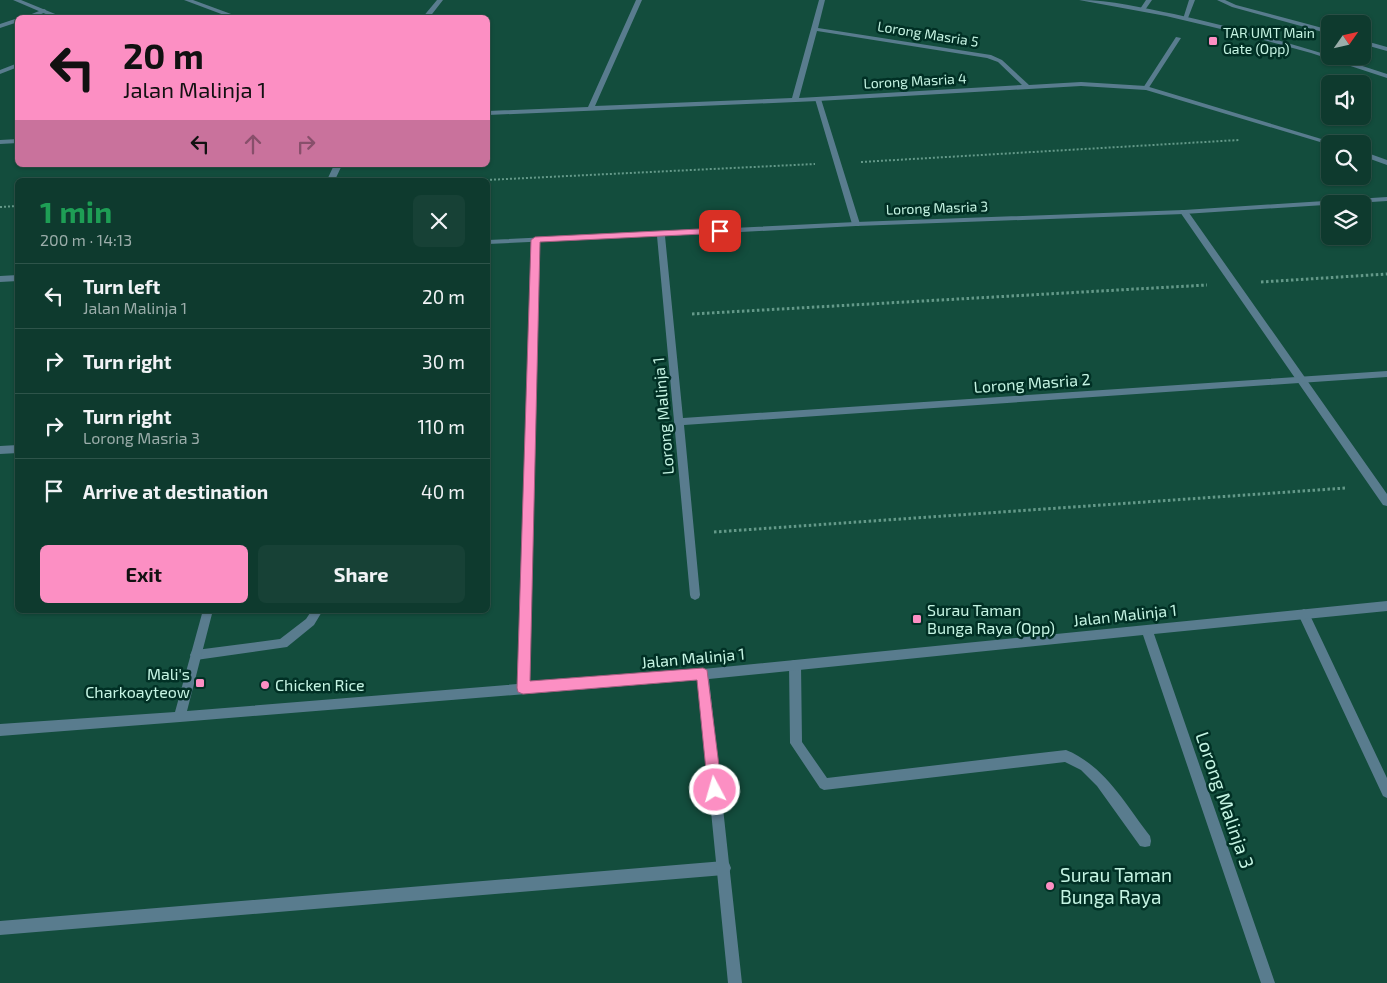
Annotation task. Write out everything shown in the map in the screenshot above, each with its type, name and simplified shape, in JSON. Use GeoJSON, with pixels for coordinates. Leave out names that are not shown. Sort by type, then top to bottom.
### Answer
{"type":"FeatureCollection","features":[{"type":"Feature","properties":{"kind":"street"},"geometry":{"type":"LineString","coordinates":[[16,0],[54,15]]}},
{"type":"Feature","properties":{"kind":"street"},"geometry":{"type":"LineString","coordinates":[[187,0],[230,15]]}},
{"type":"Feature","properties":{"kind":"street"},"geometry":{"type":"LineString","coordinates":[[428,15],[440,0]]}},
{"type":"Feature","properties":{"kind":"street"},"geometry":{"type":"LineString","coordinates":[[590,109],[640,0]]}},
{"type":"Feature","properties":{"kind":"street"},"geometry":{"type":"LineString","coordinates":[[795,100],[822,0]]}},
{"type":"Feature","properties":{"kind":"street"},"geometry":{"type":"LineString","coordinates":[[1082,0],[1143,9],[1185,18],[1302,48],[1387,76]]}},
{"type":"Feature","properties":{"kind":"street"},"geometry":{"type":"LineString","coordinates":[[1143,9],[1148,0]]}},
{"type":"Feature","properties":{"kind":"street"},"geometry":{"type":"LineString","coordinates":[[1185,18],[1192,0]]}},
{"type":"Feature","properties":{"kind":"street"},"geometry":{"type":"LineString","coordinates":[[1220,0],[1234,6],[1321,30]]}},
{"type":"Feature","properties":{"kind":"street"},"geometry":{"type":"LineString","coordinates":[[33,15],[44,11]]}},
{"type":"Feature","properties":{"kind":"street"},"geometry":{"type":"LineString","coordinates":[[0,26],[15,21]]}},
{"type":"Feature","properties":{"kind":"street","name":"Lorong Masria 5"},"geometry":{"type":"LineString","coordinates":[[814,30],[989,56],[1000,61],[1027,87]]}},
{"type":"Feature","properties":{"kind":"street"},"geometry":{"type":"LineString","coordinates":[[1146,88],[1178,38]]}},
{"type":"Feature","properties":{"kind":"street"},"geometry":{"type":"LineString","coordinates":[[1371,45],[1387,49]]}},
{"type":"Feature","properties":{"kind":"street"},"geometry":{"type":"LineString","coordinates":[[0,72],[15,66]]}},
{"type":"Feature","properties":{"kind":"street","name":"Lorong Masria 4"},"geometry":{"type":"LineString","coordinates":[[490,113],[818,99],[1081,84],[1146,88],[1321,140]]}},
{"type":"Feature","properties":{"kind":"street"},"geometry":{"type":"LineString","coordinates":[[818,99],[856,224]]}},
{"type":"Feature","properties":{"kind":"street"},"geometry":{"type":"LineString","coordinates":[[0,142],[15,142]]}},
{"type":"Feature","properties":{"kind":"street"},"geometry":{"type":"LineString","coordinates":[[1371,157],[1387,163]]}},
{"type":"Feature","properties":{"kind":"street","name":"Lorong Masria 3"},"geometry":{"type":"LineString","coordinates":[[490,242],[856,224],[1184,212],[1387,199]]}},
{"type":"Feature","properties":{"kind":"street"},"geometry":{"type":"LineString","coordinates":[[1184,212],[1387,502]]}},
{"type":"Feature","properties":{"kind":"street","name":"Lorong Malinja 1"},"geometry":{"type":"LineString","coordinates":[[661,234],[694,595]]}},
{"type":"Feature","properties":{"kind":"street"},"geometry":{"type":"LineString","coordinates":[[523,688],[535,240]]}},
{"type":"Feature","properties":{"kind":"street"},"geometry":{"type":"LineString","coordinates":[[0,279],[15,278]]}},
{"type":"Feature","properties":{"kind":"street","name":"Lorong Masria 2"},"geometry":{"type":"LineString","coordinates":[[678,422],[1387,374]]}},
{"type":"Feature","properties":{"kind":"street"},"geometry":{"type":"LineString","coordinates":[[0,450],[15,449]]}},
{"type":"Feature","properties":{"kind":"street","name":"Jalan Malinja 1"},"geometry":{"type":"LineString","coordinates":[[0,730],[180,717],[794,666],[1147,628],[1387,606]]}},
{"type":"Feature","properties":{"kind":"street"},"geometry":{"type":"LineString","coordinates":[[180,717],[207,613]]}},
{"type":"Feature","properties":{"kind":"street"},"geometry":{"type":"LineString","coordinates":[[196,655],[283,644],[310,622],[316,613]]}},
{"type":"Feature","properties":{"kind":"street"},"geometry":{"type":"LineString","coordinates":[[1304,614],[1387,792]]}},
{"type":"Feature","properties":{"kind":"street","name":"Lorong Malinja 3"},"geometry":{"type":"LineString","coordinates":[[1147,628],[1268,983]]}},
{"type":"Feature","properties":{"kind":"street"},"geometry":{"type":"LineString","coordinates":[[794,666],[796,743],[824,784],[1066,756],[1085,766],[1101,782],[1145,841]]}},
{"type":"Feature","properties":{"kind":"street"},"geometry":{"type":"LineString","coordinates":[[703,674],[735,983]]}},
{"type":"Feature","properties":{"kind":"street"},"geometry":{"type":"LineString","coordinates":[[0,928],[724,868]]}},
{"type":"Feature","properties":{"kind":"path"},"geometry":{"type":"LineString","coordinates":[[490,180],[838,163],[1243,140]]}},
{"type":"Feature","properties":{"kind":"path"},"geometry":{"type":"LineString","coordinates":[[0,207],[15,206]]}},
{"type":"Feature","properties":{"kind":"path"},"geometry":{"type":"LineString","coordinates":[[669,316],[1387,274]]}},
{"type":"Feature","properties":{"kind":"path"},"geometry":{"type":"LineString","coordinates":[[688,534],[1376,486]]}},
{"type":"Feature","properties":{"kind":"place","name":"TAR UMT Main Gate (Opp)"},"geometry":{"type":"Point","coordinates":[1213,41]}},
{"type":"Feature","properties":{"kind":"place","name":"Surau Taman Bunga Raya (Opp)"},"geometry":{"type":"Point","coordinates":[917,619]}},
{"type":"Feature","properties":{"kind":"place","name":"Mali's Charkoayteow"},"geometry":{"type":"Point","coordinates":[200,683]}},
{"type":"Feature","properties":{"kind":"place","name":"Chicken Rice"},"geometry":{"type":"Point","coordinates":[265,685]}},
{"type":"Feature","properties":{"kind":"place","name":"Surau Taman Bunga Raya"},"geometry":{"type":"Point","coordinates":[1050,886]}},
{"type":"Feature","properties":{"kind":"route"},"geometry":{"type":"LineString","coordinates":[[715,790],[703,674],[523,688],[535,240],[720,231]]}}]}
